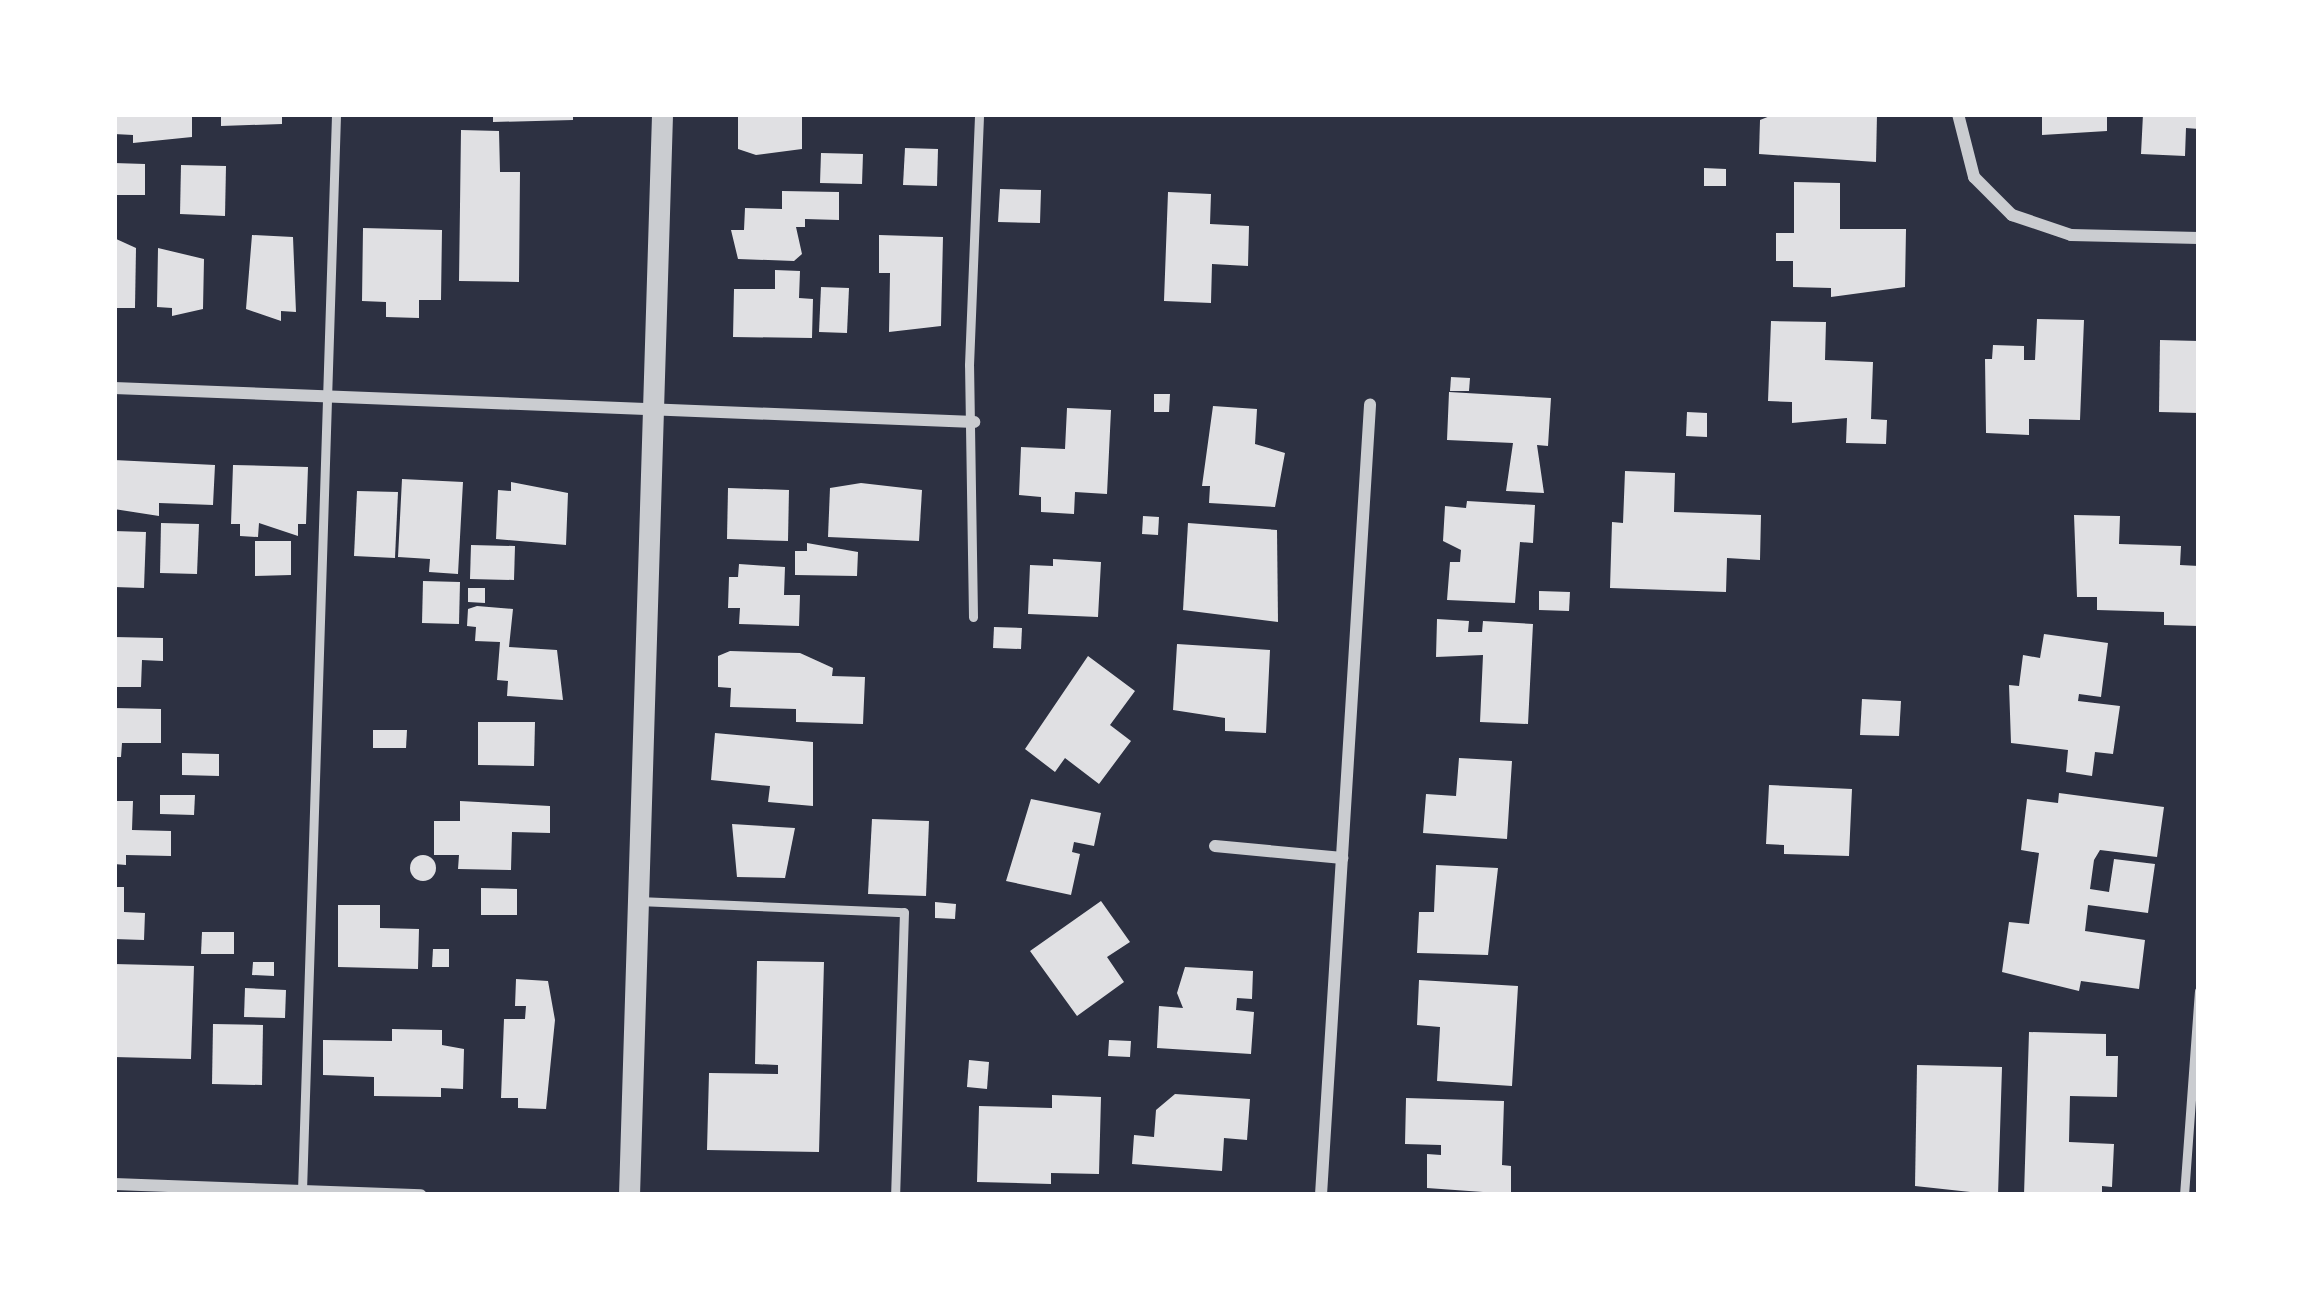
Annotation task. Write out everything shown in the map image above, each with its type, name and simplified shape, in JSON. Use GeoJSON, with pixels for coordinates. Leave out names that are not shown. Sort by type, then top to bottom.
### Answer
{"type":"FeatureCollection","features":[{"type":"Feature","properties":{"kind":"street"},"geometry":{"type":"LineString","coordinates":[[629,1195],[662,114]]}},
{"type":"Feature","properties":{"kind":"street"},"geometry":{"type":"LineString","coordinates":[[1958,114],[1964,152],[1990,196],[2026,221],[2071,235],[2199,238]]}},
{"type":"Feature","properties":{"kind":"street"},"geometry":{"type":"LineString","coordinates":[[114,388],[974,422]]}},
{"type":"Feature","properties":{"kind":"street"},"geometry":{"type":"LineString","coordinates":[[1321,1195],[1370,404]]}},
{"type":"Feature","properties":{"kind":"street"},"geometry":{"type":"LineString","coordinates":[[1215,846],[1342,858]]}},
{"type":"Feature","properties":{"kind":"street"},"geometry":{"type":"LineString","coordinates":[[114,1184],[421,1195]]}},
{"type":"Feature","properties":{"kind":"lane"},"geometry":{"type":"LineString","coordinates":[[302,1191],[336,114]]}},
{"type":"Feature","properties":{"kind":"lane"},"geometry":{"type":"LineString","coordinates":[[974,617],[974,422],[968,365],[979,114]]}},
{"type":"Feature","properties":{"kind":"lane"},"geometry":{"type":"LineString","coordinates":[[638,901],[904,912],[895,1195]]}},
{"type":"Feature","properties":{"kind":"lane"},"geometry":{"type":"LineString","coordinates":[[2184,1195],[2199,991]]}},
{"type":"Feature","properties":{"kind":"building"},"geometry":{"type":"Polygon","coordinates":[[[114,114],[192,114],[192,137],[133,143],[133,135],[114,134],[114,114]]]}},
{"type":"Feature","properties":{"kind":"building"},"geometry":{"type":"Polygon","coordinates":[[[221,114],[282,114],[282,124],[221,126],[221,114]]]}},
{"type":"Feature","properties":{"kind":"building"},"geometry":{"type":"Polygon","coordinates":[[[493,114],[573,114],[573,120],[493,122],[493,114]]]}},
{"type":"Feature","properties":{"kind":"building"},"geometry":{"type":"Polygon","coordinates":[[[738,114],[802,114],[802,149],[756,155],[738,149],[738,114]]]}},
{"type":"Feature","properties":{"kind":"building"},"geometry":{"type":"Polygon","coordinates":[[[1775,114],[1877,114],[1876,162],[1759,154],[1760,120],[1775,114]]]}},
{"type":"Feature","properties":{"kind":"building"},"geometry":{"type":"Polygon","coordinates":[[[2042,114],[2107,114],[2107,131],[2042,135],[2042,114]]]}},
{"type":"Feature","properties":{"kind":"building"},"geometry":{"type":"Polygon","coordinates":[[[2143,114],[2199,114],[2199,129],[2186,128],[2185,156],[2141,154],[2143,114]]]}},
{"type":"Feature","properties":{"kind":"building"},"geometry":{"type":"Polygon","coordinates":[[[461,130],[499,131],[500,172],[520,172],[519,282],[459,281],[461,130]]]}},
{"type":"Feature","properties":{"kind":"building"},"geometry":{"type":"Polygon","coordinates":[[[905,148],[938,149],[937,186],[903,185],[905,148]]]}},
{"type":"Feature","properties":{"kind":"building"},"geometry":{"type":"Polygon","coordinates":[[[821,153],[863,154],[862,184],[820,183],[821,153]]]}},
{"type":"Feature","properties":{"kind":"building"},"geometry":{"type":"Polygon","coordinates":[[[114,163],[145,164],[145,195],[114,195],[114,163]]]}},
{"type":"Feature","properties":{"kind":"building"},"geometry":{"type":"Polygon","coordinates":[[[181,165],[226,166],[225,216],[180,214],[181,165]]]}},
{"type":"Feature","properties":{"kind":"building"},"geometry":{"type":"Polygon","coordinates":[[[1704,168],[1726,169],[1726,186],[1704,186],[1704,168]]]}},
{"type":"Feature","properties":{"kind":"building"},"geometry":{"type":"Polygon","coordinates":[[[1794,182],[1840,183],[1840,229],[1906,229],[1905,287],[1831,297],[1831,288],[1793,287],[1793,261],[1776,261],[1776,233],[1794,233],[1794,182]]]}},
{"type":"Feature","properties":{"kind":"building"},"geometry":{"type":"Polygon","coordinates":[[[1000,189],[1041,190],[1040,223],[998,222],[1000,189]]]}},
{"type":"Feature","properties":{"kind":"building"},"geometry":{"type":"Polygon","coordinates":[[[782,191],[839,192],[839,220],[805,219],[805,227],[796,227],[802,254],[794,261],[738,259],[731,230],[744,230],[745,208],[782,209],[782,191]]]}},
{"type":"Feature","properties":{"kind":"building"},"geometry":{"type":"Polygon","coordinates":[[[1168,192],[1211,194],[1210,224],[1249,226],[1248,266],[1212,264],[1211,303],[1164,301],[1168,192]]]}},
{"type":"Feature","properties":{"kind":"building"},"geometry":{"type":"Polygon","coordinates":[[[363,228],[442,230],[441,300],[419,300],[419,318],[386,317],[386,302],[362,301],[363,228]]]}},
{"type":"Feature","properties":{"kind":"building"},"geometry":{"type":"Polygon","coordinates":[[[252,235],[293,237],[296,312],[281,311],[281,321],[246,309],[252,235]]]}},
{"type":"Feature","properties":{"kind":"building"},"geometry":{"type":"Polygon","coordinates":[[[879,235],[943,237],[941,326],[889,332],[890,273],[879,273],[879,235]]]}},
{"type":"Feature","properties":{"kind":"building"},"geometry":{"type":"Polygon","coordinates":[[[114,238],[136,248],[135,308],[114,308],[114,238]]]}},
{"type":"Feature","properties":{"kind":"building"},"geometry":{"type":"Polygon","coordinates":[[[158,248],[204,259],[203,309],[172,316],[172,308],[157,307],[158,248]]]}},
{"type":"Feature","properties":{"kind":"building"},"geometry":{"type":"Polygon","coordinates":[[[775,270],[800,271],[799,298],[813,299],[812,338],[733,337],[734,289],[775,289],[775,270]]]}},
{"type":"Feature","properties":{"kind":"building"},"geometry":{"type":"Polygon","coordinates":[[[821,287],[849,288],[847,333],[819,332],[821,287]]]}},
{"type":"Feature","properties":{"kind":"building"},"geometry":{"type":"Polygon","coordinates":[[[2037,319],[2084,320],[2080,420],[2029,419],[2029,435],[1986,433],[1985,359],[1992,359],[1993,345],[2024,346],[2024,360],[2035,360],[2037,319]]]}},
{"type":"Feature","properties":{"kind":"building"},"geometry":{"type":"Polygon","coordinates":[[[1771,321],[1826,322],[1825,360],[1873,362],[1871,419],[1887,420],[1886,444],[1846,443],[1847,418],[1792,423],[1792,402],[1768,401],[1771,321]]]}},
{"type":"Feature","properties":{"kind":"building"},"geometry":{"type":"Polygon","coordinates":[[[2160,340],[2199,341],[2199,413],[2159,412],[2160,340]]]}},
{"type":"Feature","properties":{"kind":"building"},"geometry":{"type":"Polygon","coordinates":[[[1451,377],[1470,378],[1469,391],[1450,391],[1451,377]]]}},
{"type":"Feature","properties":{"kind":"building"},"geometry":{"type":"Polygon","coordinates":[[[1449,392],[1551,398],[1548,446],[1537,445],[1544,493],[1506,491],[1513,443],[1447,440],[1449,392]]]}},
{"type":"Feature","properties":{"kind":"building"},"geometry":{"type":"Polygon","coordinates":[[[1154,394],[1170,394],[1169,412],[1154,412],[1154,394]]]}},
{"type":"Feature","properties":{"kind":"building"},"geometry":{"type":"Polygon","coordinates":[[[1213,406],[1257,409],[1255,444],[1285,453],[1275,507],[1209,503],[1210,486],[1202,486],[1213,406]]]}},
{"type":"Feature","properties":{"kind":"building"},"geometry":{"type":"Polygon","coordinates":[[[1067,408],[1111,410],[1107,494],[1075,492],[1074,514],[1041,512],[1041,497],[1019,495],[1021,447],[1065,449],[1067,408]]]}},
{"type":"Feature","properties":{"kind":"building"},"geometry":{"type":"Polygon","coordinates":[[[1687,412],[1707,413],[1707,437],[1686,436],[1687,412]]]}},
{"type":"Feature","properties":{"kind":"building"},"geometry":{"type":"Polygon","coordinates":[[[114,460],[215,465],[213,505],[159,503],[159,516],[114,509],[114,460]]]}},
{"type":"Feature","properties":{"kind":"building"},"geometry":{"type":"Polygon","coordinates":[[[233,465],[308,467],[306,524],[298,524],[298,536],[259,523],[258,537],[240,536],[240,524],[231,524],[233,465]]]}},
{"type":"Feature","properties":{"kind":"building"},"geometry":{"type":"Polygon","coordinates":[[[1625,471],[1675,473],[1674,512],[1761,515],[1760,560],[1727,558],[1726,592],[1610,588],[1612,522],[1623,523],[1625,471]]]}},
{"type":"Feature","properties":{"kind":"building"},"geometry":{"type":"Polygon","coordinates":[[[402,479],[463,482],[458,574],[429,572],[430,559],[398,557],[402,479]]]}},
{"type":"Feature","properties":{"kind":"building"},"geometry":{"type":"Polygon","coordinates":[[[511,482],[568,493],[566,545],[496,539],[498,490],[511,491],[511,482]]]}},
{"type":"Feature","properties":{"kind":"building"},"geometry":{"type":"Polygon","coordinates":[[[861,483],[922,490],[919,541],[828,537],[830,488],[861,483]]]}},
{"type":"Feature","properties":{"kind":"building"},"geometry":{"type":"Polygon","coordinates":[[[728,488],[789,490],[788,541],[727,539],[728,488]]]}},
{"type":"Feature","properties":{"kind":"building"},"geometry":{"type":"Polygon","coordinates":[[[357,491],[398,492],[395,558],[354,556],[357,491]]]}},
{"type":"Feature","properties":{"kind":"building"},"geometry":{"type":"Polygon","coordinates":[[[1467,501],[1535,505],[1533,543],[1520,542],[1515,603],[1447,600],[1450,562],[1460,562],[1461,550],[1443,541],[1445,506],[1466,508],[1467,501]]]}},
{"type":"Feature","properties":{"kind":"building"},"geometry":{"type":"Polygon","coordinates":[[[2074,515],[2120,516],[2119,544],[2181,546],[2180,565],[2199,566],[2199,626],[2164,625],[2164,612],[2097,610],[2097,597],[2077,597],[2074,515]]]}},
{"type":"Feature","properties":{"kind":"building"},"geometry":{"type":"Polygon","coordinates":[[[1143,516],[1159,517],[1158,535],[1142,534],[1143,516]]]}},
{"type":"Feature","properties":{"kind":"building"},"geometry":{"type":"Polygon","coordinates":[[[161,523],[199,524],[197,574],[160,573],[161,523]]]}},
{"type":"Feature","properties":{"kind":"building"},"geometry":{"type":"Polygon","coordinates":[[[1188,523],[1277,530],[1278,622],[1183,610],[1188,523]]]}},
{"type":"Feature","properties":{"kind":"building"},"geometry":{"type":"Polygon","coordinates":[[[114,531],[146,532],[144,588],[114,587],[114,531]]]}},
{"type":"Feature","properties":{"kind":"building"},"geometry":{"type":"Polygon","coordinates":[[[255,541],[291,541],[291,575],[255,576],[255,541]]]}},
{"type":"Feature","properties":{"kind":"building"},"geometry":{"type":"Polygon","coordinates":[[[807,543],[858,552],[857,576],[795,575],[795,551],[807,551],[807,543]]]}},
{"type":"Feature","properties":{"kind":"building"},"geometry":{"type":"Polygon","coordinates":[[[471,545],[515,546],[514,580],[470,579],[471,545]]]}},
{"type":"Feature","properties":{"kind":"building"},"geometry":{"type":"Polygon","coordinates":[[[1053,559],[1101,562],[1098,617],[1028,614],[1030,565],[1053,566],[1053,559]]]}},
{"type":"Feature","properties":{"kind":"building"},"geometry":{"type":"Polygon","coordinates":[[[739,564],[785,567],[784,595],[800,595],[799,626],[739,624],[740,608],[728,608],[729,577],[738,577],[739,564]]]}},
{"type":"Feature","properties":{"kind":"building"},"geometry":{"type":"Polygon","coordinates":[[[423,581],[460,582],[459,624],[422,623],[423,581]]]}},
{"type":"Feature","properties":{"kind":"building"},"geometry":{"type":"Polygon","coordinates":[[[468,588],[485,588],[485,603],[468,602],[468,588]]]}},
{"type":"Feature","properties":{"kind":"building"},"geometry":{"type":"Polygon","coordinates":[[[1539,591],[1570,592],[1569,611],[1539,610],[1539,591]]]}},
{"type":"Feature","properties":{"kind":"building"},"geometry":{"type":"Polygon","coordinates":[[[468,609],[513,609],[509,647],[557,650],[563,700],[507,696],[508,681],[497,680],[500,642],[475,641],[476,627],[467,626],[468,609]]]}},
{"type":"Feature","properties":{"kind":"building"},"geometry":{"type":"Polygon","coordinates":[[[1437,619],[1469,621],[1468,632],[1482,632],[1483,621],[1533,624],[1528,724],[1480,722],[1483,655],[1436,657],[1437,619]]]}},
{"type":"Feature","properties":{"kind":"building"},"geometry":{"type":"Polygon","coordinates":[[[994,627],[1022,628],[1021,649],[993,648],[994,627]]]}},
{"type":"Feature","properties":{"kind":"building"},"geometry":{"type":"Polygon","coordinates":[[[2044,634],[2108,643],[2101,697],[2079,694],[2078,701],[2120,706],[2113,754],[2095,752],[2092,776],[2066,772],[2068,750],[2011,743],[2009,685],[2019,686],[2023,655],[2040,658],[2044,634]]]}},
{"type":"Feature","properties":{"kind":"building"},"geometry":{"type":"Polygon","coordinates":[[[114,637],[163,638],[163,661],[142,660],[141,687],[114,687],[114,637]]]}},
{"type":"Feature","properties":{"kind":"building"},"geometry":{"type":"Polygon","coordinates":[[[1177,644],[1270,650],[1266,733],[1225,731],[1225,718],[1173,710],[1177,644]]]}},
{"type":"Feature","properties":{"kind":"building"},"geometry":{"type":"Polygon","coordinates":[[[730,651],[800,653],[833,668],[832,676],[865,677],[863,724],[796,722],[796,709],[730,707],[731,688],[718,687],[718,656],[730,651]]]}},
{"type":"Feature","properties":{"kind":"building"},"geometry":{"type":"Polygon","coordinates":[[[1088,656],[1135,691],[1110,725],[1131,741],[1099,784],[1065,758],[1055,772],[1025,749],[1088,656]]]}},
{"type":"Feature","properties":{"kind":"building"},"geometry":{"type":"Polygon","coordinates":[[[1862,699],[1901,701],[1899,736],[1860,735],[1862,699]]]}},
{"type":"Feature","properties":{"kind":"building"},"geometry":{"type":"Polygon","coordinates":[[[114,708],[161,709],[161,743],[122,743],[121,757],[114,757],[114,708]]]}},
{"type":"Feature","properties":{"kind":"building"},"geometry":{"type":"Polygon","coordinates":[[[478,722],[535,722],[534,766],[478,765],[478,722]]]}},
{"type":"Feature","properties":{"kind":"building"},"geometry":{"type":"Polygon","coordinates":[[[373,730],[407,730],[406,748],[373,748],[373,730]]]}},
{"type":"Feature","properties":{"kind":"building"},"geometry":{"type":"Polygon","coordinates":[[[715,733],[813,742],[813,806],[768,802],[770,786],[711,780],[715,733]]]}},
{"type":"Feature","properties":{"kind":"building"},"geometry":{"type":"Polygon","coordinates":[[[182,753],[219,754],[219,776],[182,775],[182,753]]]}},
{"type":"Feature","properties":{"kind":"building"},"geometry":{"type":"Polygon","coordinates":[[[1459,758],[1512,761],[1507,839],[1423,833],[1426,794],[1456,796],[1459,758]]]}},
{"type":"Feature","properties":{"kind":"building"},"geometry":{"type":"Polygon","coordinates":[[[1769,785],[1852,789],[1849,856],[1784,854],[1784,845],[1766,844],[1769,785]]]}},
{"type":"Feature","properties":{"kind":"building"},"geometry":{"type":"Polygon","coordinates":[[[2059,793],[2164,807],[2157,857],[2100,850],[2090,889],[2109,892],[2114,859],[2155,864],[2148,913],[2088,905],[2085,931],[2145,940],[2139,989],[2081,981],[2079,991],[2002,972],[2009,922],[2029,924],[2039,853],[2021,850],[2027,799],[2058,803],[2059,793]]]}},
{"type":"Feature","properties":{"kind":"building"},"geometry":{"type":"Polygon","coordinates":[[[160,795],[195,795],[194,815],[160,814],[160,795]]]}},
{"type":"Feature","properties":{"kind":"building"},"geometry":{"type":"Polygon","coordinates":[[[1031,799],[1101,813],[1094,846],[1074,842],[1072,852],[1080,854],[1071,895],[1006,881],[1031,799]]]}},
{"type":"Feature","properties":{"kind":"building"},"geometry":{"type":"Polygon","coordinates":[[[114,801],[133,801],[132,830],[171,831],[171,856],[126,855],[126,865],[114,864],[114,801]]]}},
{"type":"Feature","properties":{"kind":"building"},"geometry":{"type":"Polygon","coordinates":[[[460,801],[550,806],[550,833],[512,832],[511,870],[458,869],[459,855],[434,855],[434,821],[460,821],[460,801]]]}},
{"type":"Feature","properties":{"kind":"building"},"geometry":{"type":"Polygon","coordinates":[[[872,819],[929,821],[926,896],[868,894],[872,819]]]}},
{"type":"Feature","properties":{"kind":"building"},"geometry":{"type":"Polygon","coordinates":[[[732,824],[795,828],[785,878],[737,877],[732,824]]]}},
{"type":"Feature","properties":{"kind":"building"},"geometry":{"type":"Polygon","coordinates":[[[423,855],[436,868],[423,881],[410,868],[423,855]]]}},
{"type":"Feature","properties":{"kind":"building"},"geometry":{"type":"Polygon","coordinates":[[[1436,865],[1498,868],[1488,955],[1417,953],[1419,912],[1434,912],[1436,865]]]}},
{"type":"Feature","properties":{"kind":"building"},"geometry":{"type":"Polygon","coordinates":[[[114,887],[124,887],[124,912],[145,913],[144,940],[114,939],[114,887]]]}},
{"type":"Feature","properties":{"kind":"building"},"geometry":{"type":"Polygon","coordinates":[[[481,888],[517,889],[517,915],[481,915],[481,888]]]}},
{"type":"Feature","properties":{"kind":"building"},"geometry":{"type":"Polygon","coordinates":[[[1101,901],[1130,942],[1107,957],[1124,982],[1077,1016],[1030,951],[1101,901]]]}},
{"type":"Feature","properties":{"kind":"building"},"geometry":{"type":"Polygon","coordinates":[[[935,902],[956,904],[955,919],[935,918],[935,902]]]}},
{"type":"Feature","properties":{"kind":"building"},"geometry":{"type":"Polygon","coordinates":[[[338,905],[380,905],[380,928],[419,929],[418,969],[338,967],[338,905]]]}},
{"type":"Feature","properties":{"kind":"building"},"geometry":{"type":"Polygon","coordinates":[[[202,932],[234,932],[234,954],[201,954],[202,932]]]}},
{"type":"Feature","properties":{"kind":"building"},"geometry":{"type":"Polygon","coordinates":[[[433,949],[449,949],[449,967],[432,967],[433,949]]]}},
{"type":"Feature","properties":{"kind":"building"},"geometry":{"type":"Polygon","coordinates":[[[757,961],[824,962],[819,1152],[707,1150],[709,1073],[778,1074],[778,1065],[755,1064],[757,961]]]}},
{"type":"Feature","properties":{"kind":"building"},"geometry":{"type":"Polygon","coordinates":[[[253,962],[274,962],[274,976],[252,975],[253,962]]]}},
{"type":"Feature","properties":{"kind":"building"},"geometry":{"type":"Polygon","coordinates":[[[114,964],[194,966],[191,1059],[114,1057],[114,964]]]}},
{"type":"Feature","properties":{"kind":"building"},"geometry":{"type":"Polygon","coordinates":[[[1185,967],[1253,971],[1252,999],[1237,998],[1236,1010],[1254,1012],[1251,1054],[1157,1048],[1159,1006],[1183,1008],[1177,993],[1185,967]]]}},
{"type":"Feature","properties":{"kind":"building"},"geometry":{"type":"Polygon","coordinates":[[[516,979],[548,981],[555,1020],[546,1109],[518,1108],[518,1098],[501,1098],[504,1019],[525,1019],[526,1006],[515,1006],[516,979]]]}},
{"type":"Feature","properties":{"kind":"building"},"geometry":{"type":"Polygon","coordinates":[[[1419,980],[1518,986],[1512,1086],[1437,1081],[1440,1027],[1417,1025],[1419,980]]]}},
{"type":"Feature","properties":{"kind":"building"},"geometry":{"type":"Polygon","coordinates":[[[245,988],[286,990],[285,1018],[244,1017],[245,988]]]}},
{"type":"Feature","properties":{"kind":"building"},"geometry":{"type":"Polygon","coordinates":[[[213,1024],[263,1025],[262,1085],[212,1084],[213,1024]]]}},
{"type":"Feature","properties":{"kind":"building"},"geometry":{"type":"Polygon","coordinates":[[[392,1029],[442,1030],[442,1045],[464,1049],[463,1089],[441,1088],[441,1097],[374,1096],[374,1077],[323,1075],[323,1040],[392,1041],[392,1029]]]}},
{"type":"Feature","properties":{"kind":"building"},"geometry":{"type":"Polygon","coordinates":[[[2029,1032],[2106,1034],[2106,1056],[2118,1056],[2117,1097],[2070,1096],[2069,1142],[2114,1144],[2112,1187],[2102,1186],[2102,1195],[2024,1195],[2029,1032]]]}},
{"type":"Feature","properties":{"kind":"building"},"geometry":{"type":"Polygon","coordinates":[[[1109,1040],[1131,1041],[1130,1057],[1108,1056],[1109,1040]]]}},
{"type":"Feature","properties":{"kind":"building"},"geometry":{"type":"Polygon","coordinates":[[[969,1060],[989,1062],[987,1089],[967,1087],[969,1060]]]}},
{"type":"Feature","properties":{"kind":"building"},"geometry":{"type":"Polygon","coordinates":[[[1917,1065],[2002,1067],[1998,1195],[1915,1186],[1917,1065]]]}},
{"type":"Feature","properties":{"kind":"building"},"geometry":{"type":"Polygon","coordinates":[[[1175,1094],[1250,1099],[1247,1140],[1224,1138],[1222,1171],[1132,1164],[1134,1135],[1154,1137],[1156,1110],[1175,1094]]]}},
{"type":"Feature","properties":{"kind":"building"},"geometry":{"type":"Polygon","coordinates":[[[1052,1095],[1101,1097],[1099,1174],[1051,1173],[1051,1184],[977,1182],[979,1106],[1052,1108],[1052,1095]]]}},
{"type":"Feature","properties":{"kind":"building"},"geometry":{"type":"Polygon","coordinates":[[[1406,1098],[1504,1101],[1502,1165],[1511,1166],[1511,1194],[1427,1188],[1427,1154],[1441,1155],[1441,1145],[1405,1144],[1406,1098]]]}}]}
